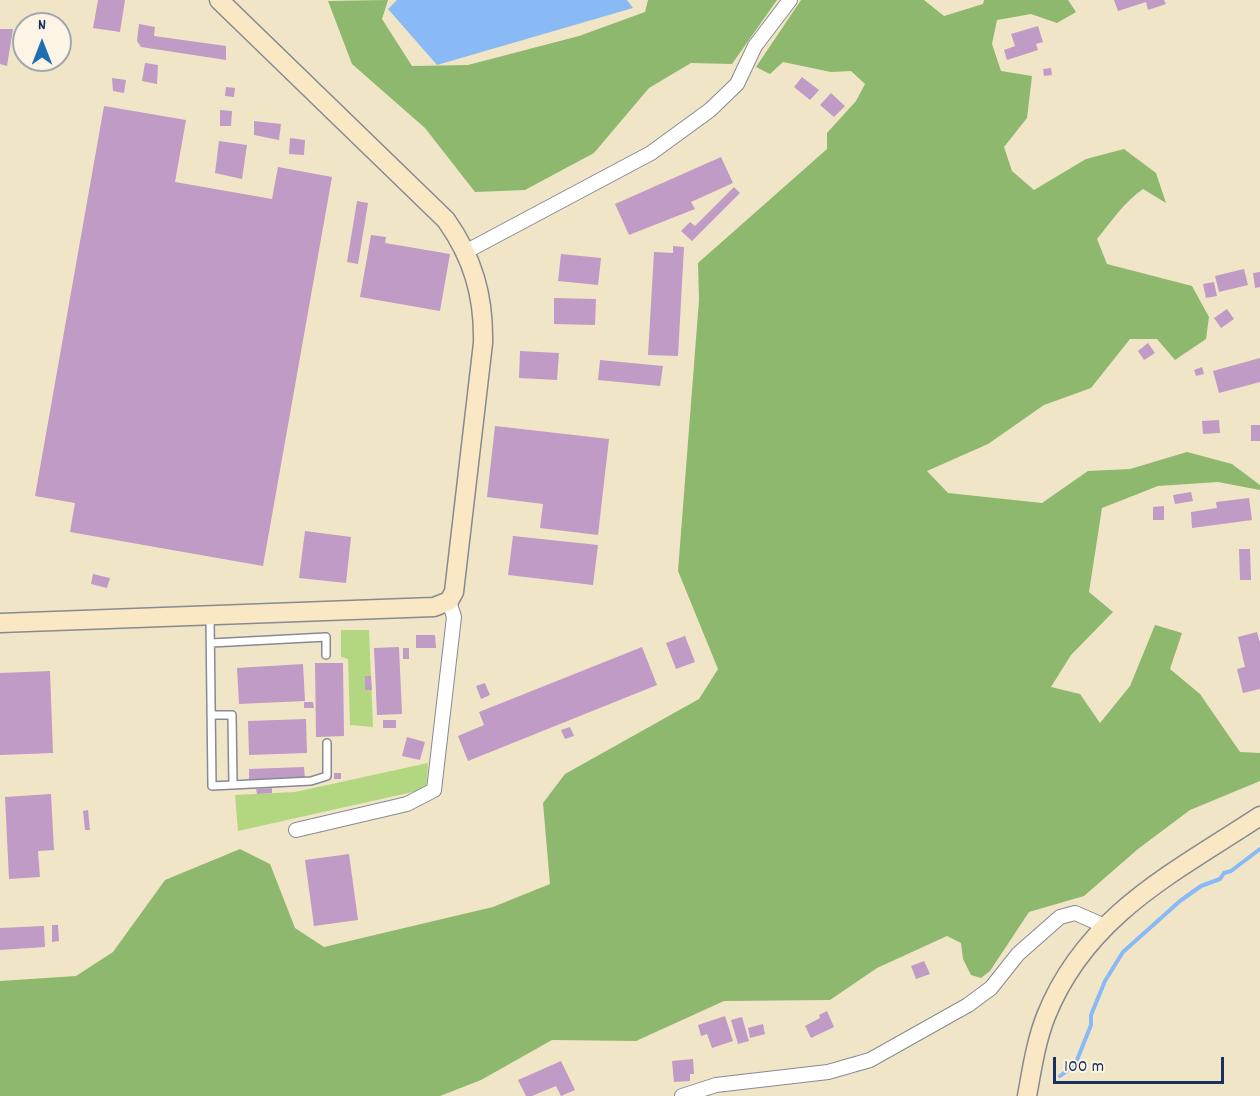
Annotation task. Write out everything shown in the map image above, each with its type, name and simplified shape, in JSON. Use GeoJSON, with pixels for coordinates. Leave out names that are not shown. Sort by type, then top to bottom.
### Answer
{"type":"FeatureCollection","features":[{"type":"Feature","properties":{"kind":"street"},"geometry":{"type":"LineString","coordinates":[[0,623],[434,607],[449,601],[454,592],[483,343],[479,287],[466,251],[446,220],[427,200],[219,0]]}},
{"type":"Feature","properties":{"kind":"street"},"geometry":{"type":"LineString","coordinates":[[466,251],[651,153],[710,110],[737,84],[755,46],[790,0]]}},
{"type":"Feature","properties":{"kind":"street"},"geometry":{"type":"LineString","coordinates":[[296,830],[407,804],[434,790],[454,617],[449,601]]}},
{"type":"Feature","properties":{"kind":"street"},"geometry":{"type":"LineString","coordinates":[[1028,1096],[1037,1045],[1053,999],[1076,960],[1105,926],[1147,888],[1260,816]]}},
{"type":"Feature","properties":{"kind":"street"},"geometry":{"type":"LineString","coordinates":[[682,1096],[716,1085],[828,1072],[870,1060],[968,1005],[991,988],[1018,954],[1060,917],[1075,913],[1105,926]]}},
{"type":"Feature","properties":{"kind":"lane"},"geometry":{"type":"LineString","coordinates":[[210,615],[212,786],[311,781],[327,776],[327,743]]}},
{"type":"Feature","properties":{"kind":"lane"},"geometry":{"type":"LineString","coordinates":[[211,644],[326,637],[326,655]]}},
{"type":"Feature","properties":{"kind":"lane"},"geometry":{"type":"LineString","coordinates":[[212,715],[232,715],[233,785]]}},
{"type":"Feature","properties":{"kind":"green space"},"geometry":{"type":"Polygon","coordinates":[[[388,0],[382,19],[412,66],[468,65],[579,36],[645,12],[648,0],[777,0],[732,64],[691,63],[649,88],[594,153],[525,190],[475,192],[425,128],[352,64],[328,1],[388,0]]]}},
{"type":"Feature","properties":{"kind":"green space"},"geometry":{"type":"Polygon","coordinates":[[[801,0],[924,0],[944,16],[983,4],[984,0],[1068,0],[1076,12],[1057,23],[1031,14],[997,20],[992,44],[1001,71],[1032,76],[1027,118],[1004,147],[1012,171],[1034,190],[1086,159],[1124,149],[1156,173],[1166,203],[1143,189],[1124,206],[1097,239],[1107,264],[1192,286],[1209,317],[1206,339],[1175,360],[1157,339],[1130,339],[1091,388],[1044,405],[988,444],[927,471],[948,493],[1042,503],[1088,471],[1130,469],[1187,452],[1232,464],[1260,485],[1260,490],[1218,482],[1158,486],[1102,508],[1089,592],[1113,612],[1071,655],[1051,687],[1080,694],[1100,723],[1130,686],[1155,625],[1182,633],[1170,669],[1200,694],[1240,752],[1260,753],[1260,781],[1190,810],[1138,849],[1084,896],[1029,912],[990,971],[981,978],[971,975],[963,959],[961,943],[947,936],[877,968],[830,1000],[724,1001],[636,1041],[552,1040],[481,1080],[440,1096],[0,1096],[0,981],[76,976],[113,952],[165,880],[240,849],[270,864],[295,928],[324,947],[493,907],[550,884],[543,803],[565,774],[699,699],[718,669],[678,571],[699,300],[698,263],[827,149],[827,133],[856,101],[865,84],[851,71],[831,72],[783,62],[770,74],[756,67],[801,0]]]}},
{"type":"Feature","properties":{"kind":"green space"},"geometry":{"type":"Polygon","coordinates":[[[341,630],[369,630],[373,727],[350,725],[348,659],[341,657],[341,630]]]}},
{"type":"Feature","properties":{"kind":"green space"},"geometry":{"type":"Polygon","coordinates":[[[428,763],[426,789],[238,831],[235,795],[295,792],[428,763]]]}},
{"type":"Feature","properties":{"kind":"water"},"geometry":{"type":"Polygon","coordinates":[[[397,0],[627,0],[633,8],[437,65],[388,9],[397,0]]]}},
{"type":"Feature","properties":{"kind":"building"},"geometry":{"type":"Polygon","coordinates":[[[98,0],[125,0],[120,32],[93,28],[98,0]]]}},
{"type":"Feature","properties":{"kind":"building"},"geometry":{"type":"Polygon","coordinates":[[[1114,0],[1164,0],[1166,4],[1148,10],[1146,2],[1118,11],[1114,0]]]}},
{"type":"Feature","properties":{"kind":"building"},"geometry":{"type":"Polygon","coordinates":[[[139,24],[155,27],[154,36],[226,46],[226,60],[141,47],[137,41],[139,24]]]}},
{"type":"Feature","properties":{"kind":"building"},"geometry":{"type":"Polygon","coordinates":[[[1038,26],[1043,42],[1036,44],[1038,50],[1007,60],[1004,50],[1015,46],[1011,34],[1038,26]]]}},
{"type":"Feature","properties":{"kind":"building"},"geometry":{"type":"Polygon","coordinates":[[[0,29],[12,29],[7,66],[0,64],[0,29]]]}},
{"type":"Feature","properties":{"kind":"building"},"geometry":{"type":"Polygon","coordinates":[[[145,63],[158,65],[157,84],[142,81],[145,63]]]}},
{"type":"Feature","properties":{"kind":"building"},"geometry":{"type":"Polygon","coordinates":[[[1051,68],[1052,75],[1044,76],[1043,69],[1051,68]]]}},
{"type":"Feature","properties":{"kind":"building"},"geometry":{"type":"Polygon","coordinates":[[[802,77],[819,90],[810,100],[794,87],[802,77]]]}},
{"type":"Feature","properties":{"kind":"building"},"geometry":{"type":"Polygon","coordinates":[[[112,78],[126,80],[124,93],[113,91],[112,78]]]}},
{"type":"Feature","properties":{"kind":"building"},"geometry":{"type":"Polygon","coordinates":[[[226,87],[235,88],[234,97],[225,96],[226,87]]]}},
{"type":"Feature","properties":{"kind":"building"},"geometry":{"type":"Polygon","coordinates":[[[831,93],[845,106],[834,117],[820,105],[831,93]]]}},
{"type":"Feature","properties":{"kind":"building"},"geometry":{"type":"Polygon","coordinates":[[[104,106],[186,120],[175,182],[272,199],[278,167],[332,177],[263,566],[70,532],[75,503],[35,496],[104,106]]]}},
{"type":"Feature","properties":{"kind":"building"},"geometry":{"type":"Polygon","coordinates":[[[220,110],[232,111],[231,126],[220,126],[220,110]]]}},
{"type":"Feature","properties":{"kind":"building"},"geometry":{"type":"Polygon","coordinates":[[[254,121],[281,124],[279,140],[254,135],[254,121]]]}},
{"type":"Feature","properties":{"kind":"building"},"geometry":{"type":"Polygon","coordinates":[[[290,138],[305,140],[304,155],[289,154],[290,138]]]}},
{"type":"Feature","properties":{"kind":"building"},"geometry":{"type":"Polygon","coordinates":[[[219,141],[247,145],[242,179],[215,173],[219,141]]]}},
{"type":"Feature","properties":{"kind":"building"},"geometry":{"type":"Polygon","coordinates":[[[721,157],[733,183],[691,202],[695,209],[629,235],[615,204],[721,157]]]}},
{"type":"Feature","properties":{"kind":"building"},"geometry":{"type":"Polygon","coordinates":[[[734,187],[740,193],[692,241],[681,231],[690,222],[695,226],[734,187]]]}},
{"type":"Feature","properties":{"kind":"building"},"geometry":{"type":"Polygon","coordinates":[[[357,201],[368,203],[358,264],[347,262],[357,201]]]}},
{"type":"Feature","properties":{"kind":"building"},"geometry":{"type":"Polygon","coordinates":[[[371,235],[386,237],[385,243],[450,254],[440,311],[360,297],[371,235]]]}},
{"type":"Feature","properties":{"kind":"building"},"geometry":{"type":"Polygon","coordinates":[[[673,246],[684,247],[678,356],[648,355],[654,252],[673,253],[673,246]]]}},
{"type":"Feature","properties":{"kind":"building"},"geometry":{"type":"Polygon","coordinates":[[[561,254],[601,258],[598,285],[558,281],[561,254]]]}},
{"type":"Feature","properties":{"kind":"building"},"geometry":{"type":"Polygon","coordinates":[[[1244,269],[1248,285],[1219,292],[1215,276],[1244,269]]]}},
{"type":"Feature","properties":{"kind":"building"},"geometry":{"type":"Polygon","coordinates":[[[1260,272],[1260,287],[1255,288],[1253,273],[1260,272]]]}},
{"type":"Feature","properties":{"kind":"building"},"geometry":{"type":"Polygon","coordinates":[[[1214,282],[1217,296],[1206,298],[1203,284],[1214,282]]]}},
{"type":"Feature","properties":{"kind":"building"},"geometry":{"type":"Polygon","coordinates":[[[554,298],[596,299],[595,325],[554,324],[554,298]]]}},
{"type":"Feature","properties":{"kind":"building"},"geometry":{"type":"Polygon","coordinates":[[[1227,309],[1234,319],[1221,328],[1214,318],[1227,309]]]}},
{"type":"Feature","properties":{"kind":"building"},"geometry":{"type":"Polygon","coordinates":[[[1148,343],[1155,353],[1144,360],[1138,351],[1148,343]]]}},
{"type":"Feature","properties":{"kind":"building"},"geometry":{"type":"Polygon","coordinates":[[[520,351],[559,353],[557,380],[519,378],[520,351]]]}},
{"type":"Feature","properties":{"kind":"building"},"geometry":{"type":"Polygon","coordinates":[[[1260,358],[1260,382],[1219,393],[1213,371],[1260,358]]]}},
{"type":"Feature","properties":{"kind":"building"},"geometry":{"type":"Polygon","coordinates":[[[600,360],[663,366],[660,386],[598,380],[600,360]]]}},
{"type":"Feature","properties":{"kind":"building"},"geometry":{"type":"Polygon","coordinates":[[[1202,367],[1204,374],[1196,376],[1194,370],[1202,367]]]}},
{"type":"Feature","properties":{"kind":"building"},"geometry":{"type":"Polygon","coordinates":[[[1219,420],[1220,433],[1203,434],[1202,421],[1219,420]]]}},
{"type":"Feature","properties":{"kind":"building"},"geometry":{"type":"Polygon","coordinates":[[[1251,425],[1260,425],[1260,441],[1251,441],[1251,425]]]}},
{"type":"Feature","properties":{"kind":"building"},"geometry":{"type":"Polygon","coordinates":[[[495,426],[609,439],[598,535],[540,528],[543,504],[487,497],[495,426]]]}},
{"type":"Feature","properties":{"kind":"building"},"geometry":{"type":"Polygon","coordinates":[[[1191,492],[1193,501],[1175,504],[1173,495],[1191,492]]]}},
{"type":"Feature","properties":{"kind":"building"},"geometry":{"type":"Polygon","coordinates":[[[1249,498],[1252,520],[1192,528],[1191,512],[1217,508],[1216,502],[1249,498]]]}},
{"type":"Feature","properties":{"kind":"building"},"geometry":{"type":"Polygon","coordinates":[[[1164,506],[1164,520],[1153,520],[1153,507],[1164,506]]]}},
{"type":"Feature","properties":{"kind":"building"},"geometry":{"type":"Polygon","coordinates":[[[305,531],[351,537],[346,583],[299,578],[305,531]]]}},
{"type":"Feature","properties":{"kind":"building"},"geometry":{"type":"Polygon","coordinates":[[[513,536],[598,545],[593,585],[508,575],[513,536]]]}},
{"type":"Feature","properties":{"kind":"building"},"geometry":{"type":"Polygon","coordinates":[[[1239,549],[1250,549],[1251,580],[1240,580],[1239,549]]]}},
{"type":"Feature","properties":{"kind":"building"},"geometry":{"type":"Polygon","coordinates":[[[93,574],[110,578],[107,588],[91,584],[93,574]]]}},
{"type":"Feature","properties":{"kind":"building"},"geometry":{"type":"Polygon","coordinates":[[[1257,632],[1260,643],[1260,689],[1243,693],[1237,669],[1245,667],[1238,637],[1257,632]]]}},
{"type":"Feature","properties":{"kind":"building"},"geometry":{"type":"Polygon","coordinates":[[[416,635],[435,635],[436,648],[416,648],[416,635]]]}},
{"type":"Feature","properties":{"kind":"building"},"geometry":{"type":"Polygon","coordinates":[[[685,636],[695,662],[676,669],[666,643],[685,636]]]}},
{"type":"Feature","properties":{"kind":"building"},"geometry":{"type":"Polygon","coordinates":[[[399,647],[402,714],[377,715],[374,648],[399,647]]]}},
{"type":"Feature","properties":{"kind":"building"},"geometry":{"type":"Polygon","coordinates":[[[642,647],[657,685],[468,761],[458,736],[484,725],[479,712],[642,647]]]}},
{"type":"Feature","properties":{"kind":"building"},"geometry":{"type":"Polygon","coordinates":[[[403,648],[409,648],[409,659],[403,659],[403,648]]]}},
{"type":"Feature","properties":{"kind":"building"},"geometry":{"type":"Polygon","coordinates":[[[315,663],[343,663],[344,736],[316,737],[315,663]]]}},
{"type":"Feature","properties":{"kind":"building"},"geometry":{"type":"Polygon","coordinates":[[[303,664],[305,701],[239,704],[237,668],[303,664]]]}},
{"type":"Feature","properties":{"kind":"building"},"geometry":{"type":"Polygon","coordinates":[[[50,671],[53,753],[0,755],[0,673],[50,671]]]}},
{"type":"Feature","properties":{"kind":"building"},"geometry":{"type":"Polygon","coordinates":[[[365,676],[371,676],[372,690],[365,690],[365,676]]]}},
{"type":"Feature","properties":{"kind":"building"},"geometry":{"type":"Polygon","coordinates":[[[485,683],[490,695],[481,699],[476,686],[485,683]]]}},
{"type":"Feature","properties":{"kind":"building"},"geometry":{"type":"Polygon","coordinates":[[[304,702],[313,702],[314,708],[304,708],[304,702]]]}},
{"type":"Feature","properties":{"kind":"building"},"geometry":{"type":"Polygon","coordinates":[[[306,719],[307,753],[249,755],[248,721],[306,719]]]}},
{"type":"Feature","properties":{"kind":"building"},"geometry":{"type":"Polygon","coordinates":[[[383,720],[396,720],[396,728],[383,728],[383,720]]]}},
{"type":"Feature","properties":{"kind":"building"},"geometry":{"type":"Polygon","coordinates":[[[570,727],[574,736],[565,739],[561,730],[570,727]]]}},
{"type":"Feature","properties":{"kind":"building"},"geometry":{"type":"Polygon","coordinates":[[[407,737],[425,742],[420,760],[402,756],[407,737]]]}},
{"type":"Feature","properties":{"kind":"building"},"geometry":{"type":"Polygon","coordinates":[[[304,767],[305,779],[249,781],[249,769],[304,767]]]}},
{"type":"Feature","properties":{"kind":"building"},"geometry":{"type":"Polygon","coordinates":[[[334,773],[341,773],[341,779],[334,779],[334,773]]]}},
{"type":"Feature","properties":{"kind":"building"},"geometry":{"type":"Polygon","coordinates":[[[272,788],[272,793],[257,794],[256,789],[272,788]]]}},
{"type":"Feature","properties":{"kind":"building"},"geometry":{"type":"Polygon","coordinates":[[[51,794],[54,850],[38,851],[40,877],[9,879],[5,797],[51,794]]]}},
{"type":"Feature","properties":{"kind":"building"},"geometry":{"type":"Polygon","coordinates":[[[88,810],[90,830],[85,830],[83,811],[88,810]]]}},
{"type":"Feature","properties":{"kind":"building"},"geometry":{"type":"Polygon","coordinates":[[[349,854],[358,920],[314,926],[305,860],[349,854]]]}},
{"type":"Feature","properties":{"kind":"building"},"geometry":{"type":"Polygon","coordinates":[[[52,925],[58,925],[59,941],[52,942],[52,925]]]}},
{"type":"Feature","properties":{"kind":"building"},"geometry":{"type":"Polygon","coordinates":[[[44,926],[45,947],[0,950],[0,928],[44,926]]]}},
{"type":"Feature","properties":{"kind":"building"},"geometry":{"type":"Polygon","coordinates":[[[924,961],[930,974],[916,979],[911,966],[924,961]]]}},
{"type":"Feature","properties":{"kind":"building"},"geometry":{"type":"Polygon","coordinates":[[[827,1011],[834,1027],[811,1038],[805,1026],[820,1018],[819,1015],[827,1011]]]}},
{"type":"Feature","properties":{"kind":"building"},"geometry":{"type":"Polygon","coordinates":[[[725,1016],[733,1041],[712,1048],[707,1034],[701,1036],[698,1025],[725,1016]]]}},
{"type":"Feature","properties":{"kind":"building"},"geometry":{"type":"Polygon","coordinates":[[[742,1017],[749,1041],[738,1044],[731,1020],[742,1017]]]}},
{"type":"Feature","properties":{"kind":"building"},"geometry":{"type":"Polygon","coordinates":[[[763,1024],[765,1034],[750,1038],[748,1028],[763,1024]]]}},
{"type":"Feature","properties":{"kind":"building"},"geometry":{"type":"Polygon","coordinates":[[[693,1059],[694,1074],[690,1074],[690,1081],[674,1082],[672,1061],[693,1059]]]}},
{"type":"Feature","properties":{"kind":"building"},"geometry":{"type":"Polygon","coordinates":[[[561,1061],[575,1090],[561,1096],[556,1086],[532,1096],[526,1096],[518,1080],[561,1061]]]}},
{"type":"Feature","properties":{"kind":"waterway"},"geometry":{"type":"LineString","coordinates":[[1060,1076],[1075,1065],[1105,981],[1123,952],[1180,901],[1201,886],[1220,879],[1224,873],[1231,871],[1260,849]]}}]}
